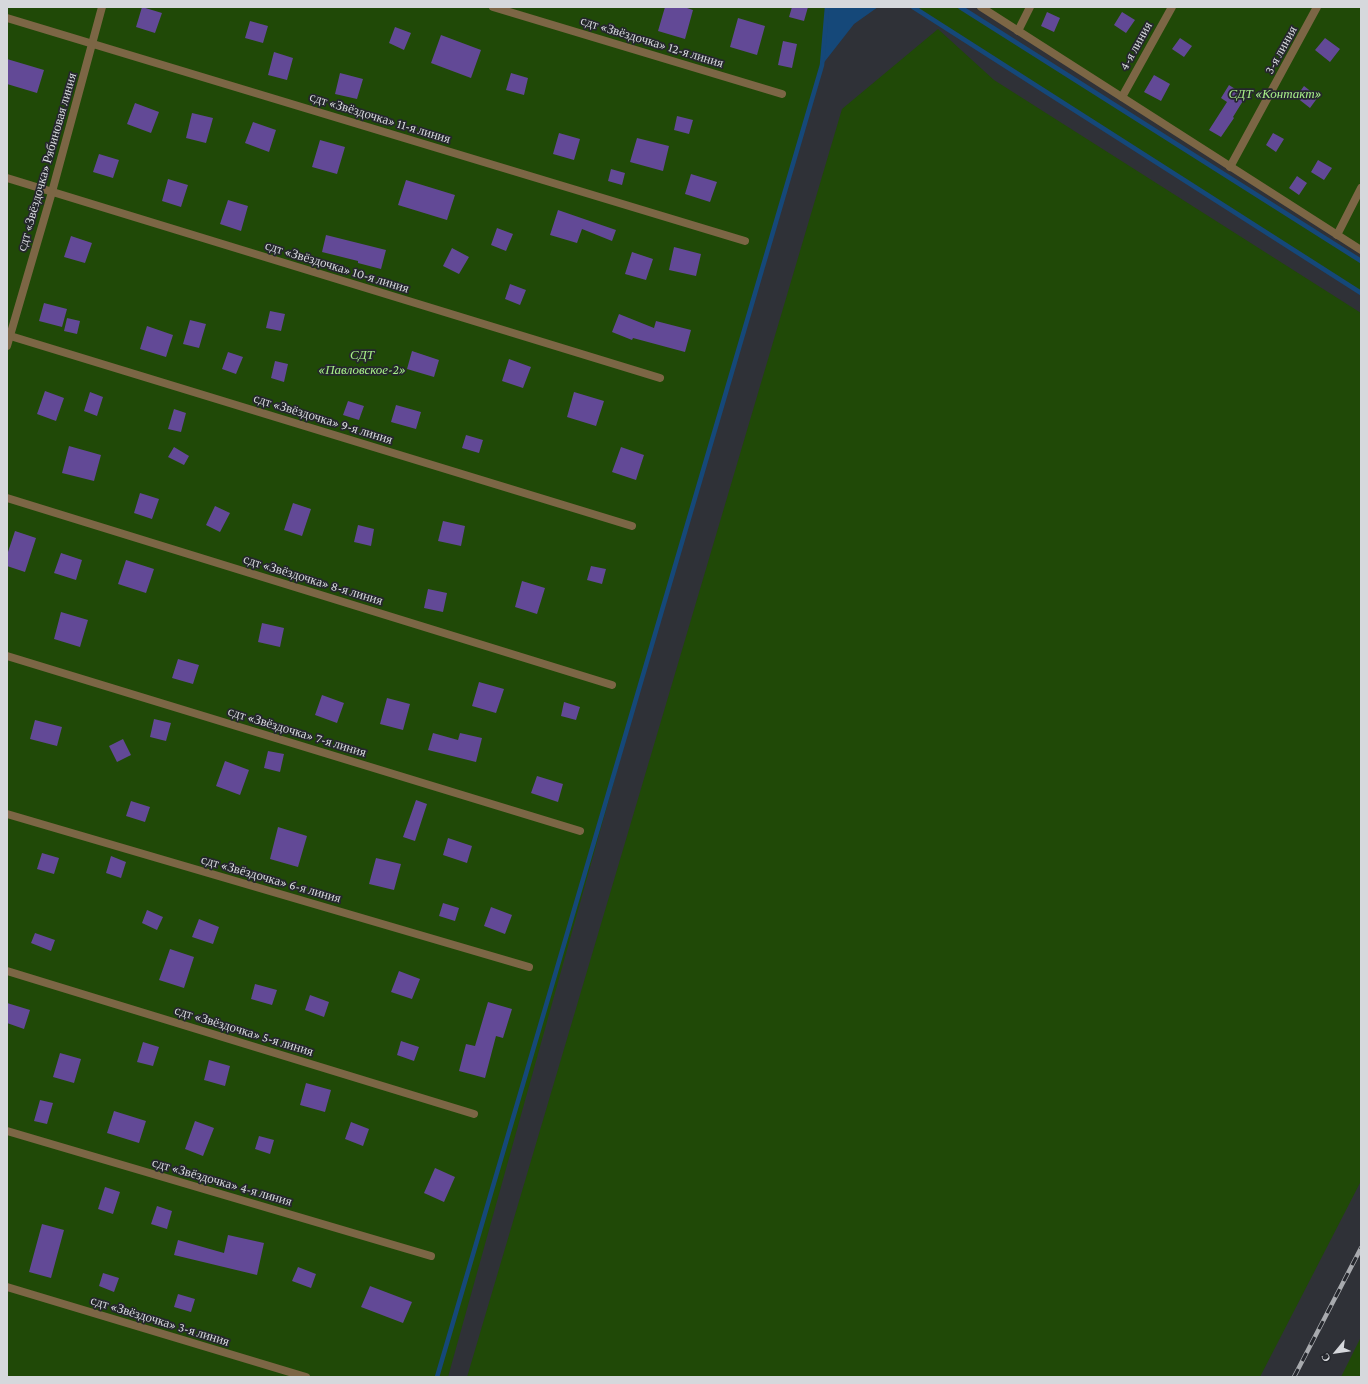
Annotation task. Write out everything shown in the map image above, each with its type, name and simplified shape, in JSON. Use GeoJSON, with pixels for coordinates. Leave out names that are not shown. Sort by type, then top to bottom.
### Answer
{"type":"FeatureCollection","features":[{"type":"Feature","properties":{"kind":"street","name":"сдт «Звёздочка» Рябиновая линия"},"geometry":{"type":"LineString","coordinates":[[7,346],[8,336],[52,192],[102,7]]}},
{"type":"Feature","properties":{"kind":"street","name":"сдт «Звёздочка» 12-я линия"},"geometry":{"type":"LineString","coordinates":[[493,7],[782,94]]}},
{"type":"Feature","properties":{"kind":"street"},"geometry":{"type":"LineString","coordinates":[[981,7],[1361,250]]}},
{"type":"Feature","properties":{"kind":"street"},"geometry":{"type":"LineString","coordinates":[[1018,31],[1030,7]]}},
{"type":"Feature","properties":{"kind":"street","name":"4-я линия"},"geometry":{"type":"LineString","coordinates":[[1122,97],[1172,7]]}},
{"type":"Feature","properties":{"kind":"street","name":"3-я линия"},"geometry":{"type":"LineString","coordinates":[[1230,167],[1317,7]]}},
{"type":"Feature","properties":{"kind":"street","name":"сдт «Звёздочка» 11-я линия"},"geometry":{"type":"LineString","coordinates":[[7,18],[746,241]]}},
{"type":"Feature","properties":{"kind":"street","name":"сдт «Звёздочка» 10-я линия"},"geometry":{"type":"LineString","coordinates":[[7,178],[660,378]]}},
{"type":"Feature","properties":{"kind":"street"},"geometry":{"type":"LineString","coordinates":[[1337,235],[1361,188]]}},
{"type":"Feature","properties":{"kind":"street","name":"сдт «Звёздочка» 9-я линия"},"geometry":{"type":"LineString","coordinates":[[8,336],[632,526]]}},
{"type":"Feature","properties":{"kind":"street","name":"сдт «Звёздочка» 8-я линия"},"geometry":{"type":"LineString","coordinates":[[7,498],[612,685]]}},
{"type":"Feature","properties":{"kind":"street","name":"сдт «Звёздочка» 7-я линия"},"geometry":{"type":"LineString","coordinates":[[7,656],[580,831]]}},
{"type":"Feature","properties":{"kind":"street","name":"сдт «Звёздочка» 6-я линия"},"geometry":{"type":"LineString","coordinates":[[7,814],[529,967]]}},
{"type":"Feature","properties":{"kind":"street","name":"сдт «Звёздочка» 5-я линия"},"geometry":{"type":"LineString","coordinates":[[7,972],[474,1114]]}},
{"type":"Feature","properties":{"kind":"street","name":"сдт «Звёздочка» 4-я линия"},"geometry":{"type":"LineString","coordinates":[[7,1131],[430,1256]]}},
{"type":"Feature","properties":{"kind":"street","name":"сдт «Звёздочка» 3-я линия"},"geometry":{"type":"LineString","coordinates":[[7,1287],[306,1377]]}},
{"type":"Feature","properties":{"kind":"green space","name":"СДТ «Павловское-2»"},"geometry":{"type":"Polygon","coordinates":[[[7,7],[830,7],[825,24],[822,65],[655,634],[448,1377],[7,1377],[7,7]]]}},
{"type":"Feature","properties":{"kind":"green space"},"geometry":{"type":"Polygon","coordinates":[[[913,7],[960,7],[1361,261],[1361,293],[913,7]]]}},
{"type":"Feature","properties":{"kind":"green space","name":"СДТ «Контакт»"},"geometry":{"type":"Polygon","coordinates":[[[975,7],[1361,7],[1361,252],[975,7]]]}},
{"type":"Feature","properties":{"kind":"green space"},"geometry":{"type":"Polygon","coordinates":[[[938,29],[994,80],[1361,313],[1361,1181],[1260,1377],[467,1377],[842,109],[938,29]]]}},
{"type":"Feature","properties":{"kind":"green space"},"geometry":{"type":"Polygon","coordinates":[[[1361,1337],[1361,1377],[1341,1377],[1361,1337]]]}},
{"type":"Feature","properties":{"kind":"water"},"geometry":{"type":"Polygon","coordinates":[[[827,7],[878,7],[854,24],[822,65],[827,7]]]}},
{"type":"Feature","properties":{"kind":"building"},"geometry":{"type":"Polygon","coordinates":[[[142,7],[162,13],[155,33],[136,27],[142,7]]]}},
{"type":"Feature","properties":{"kind":"building"},"geometry":{"type":"Polygon","coordinates":[[[665,7],[684,7],[693,10],[685,39],[658,31],[665,7]]]}},
{"type":"Feature","properties":{"kind":"building"},"geometry":{"type":"Polygon","coordinates":[[[792,7],[808,7],[804,21],[789,17],[792,7]]]}},
{"type":"Feature","properties":{"kind":"building"},"geometry":{"type":"Polygon","coordinates":[[[1047,12],[1060,18],[1054,32],[1041,26],[1047,12]]]}},
{"type":"Feature","properties":{"kind":"building"},"geometry":{"type":"Polygon","coordinates":[[[1122,12],[1135,20],[1126,33],[1114,25],[1122,12]]]}},
{"type":"Feature","properties":{"kind":"building"},"geometry":{"type":"Polygon","coordinates":[[[738,18],[765,26],[757,55],[730,47],[738,18]]]}},
{"type":"Feature","properties":{"kind":"building"},"geometry":{"type":"Polygon","coordinates":[[[250,21],[268,26],[263,43],[245,38],[250,21]]]}},
{"type":"Feature","properties":{"kind":"building"},"geometry":{"type":"Polygon","coordinates":[[[395,27],[411,33],[404,50],[389,43],[395,27]]]}},
{"type":"Feature","properties":{"kind":"building"},"geometry":{"type":"Polygon","coordinates":[[[441,35],[481,50],[471,78],[431,63],[441,35]]]}},
{"type":"Feature","properties":{"kind":"building"},"geometry":{"type":"Polygon","coordinates":[[[1180,38],[1192,46],[1184,57],[1172,49],[1180,38]]]}},
{"type":"Feature","properties":{"kind":"building"},"geometry":{"type":"Polygon","coordinates":[[[1325,38],[1340,49],[1330,62],[1315,50],[1325,38]]]}},
{"type":"Feature","properties":{"kind":"building"},"geometry":{"type":"Polygon","coordinates":[[[783,41],[797,44],[792,68],[778,65],[783,41]]]}},
{"type":"Feature","properties":{"kind":"building"},"geometry":{"type":"Polygon","coordinates":[[[274,52],[293,58],[287,80],[268,75],[274,52]]]}},
{"type":"Feature","properties":{"kind":"building"},"geometry":{"type":"Polygon","coordinates":[[[7,59],[44,70],[37,93],[7,84],[7,59]]]}},
{"type":"Feature","properties":{"kind":"building"},"geometry":{"type":"Polygon","coordinates":[[[340,73],[363,79],[357,99],[335,94],[340,73]]]}},
{"type":"Feature","properties":{"kind":"building"},"geometry":{"type":"Polygon","coordinates":[[[511,73],[528,78],[524,95],[506,90],[511,73]]]}},
{"type":"Feature","properties":{"kind":"building"},"geometry":{"type":"Polygon","coordinates":[[[1154,75],[1170,84],[1161,101],[1144,92],[1154,75]]]}},
{"type":"Feature","properties":{"kind":"building"},"geometry":{"type":"Polygon","coordinates":[[[1229,85],[1246,96],[1233,117],[1234,118],[1221,137],[1209,130],[1227,102],[1221,98],[1229,85]]]}},
{"type":"Feature","properties":{"kind":"building"},"geometry":{"type":"Polygon","coordinates":[[[1304,86],[1318,97],[1310,108],[1296,97],[1304,86]]]}},
{"type":"Feature","properties":{"kind":"building"},"geometry":{"type":"Polygon","coordinates":[[[135,103],[159,112],[151,133],[127,124],[135,103]]]}},
{"type":"Feature","properties":{"kind":"building"},"geometry":{"type":"Polygon","coordinates":[[[192,113],[213,118],[206,143],[186,138],[192,113]]]}},
{"type":"Feature","properties":{"kind":"building"},"geometry":{"type":"Polygon","coordinates":[[[677,116],[693,120],[689,134],[674,130],[677,116]]]}},
{"type":"Feature","properties":{"kind":"building"},"geometry":{"type":"Polygon","coordinates":[[[253,122],[276,130],[269,152],[245,143],[253,122]]]}},
{"type":"Feature","properties":{"kind":"building"},"geometry":{"type":"Polygon","coordinates":[[[559,133],[580,139],[574,160],[553,154],[559,133]]]}},
{"type":"Feature","properties":{"kind":"building"},"geometry":{"type":"Polygon","coordinates":[[[1273,133],[1284,139],[1276,152],[1266,145],[1273,133]]]}},
{"type":"Feature","properties":{"kind":"building"},"geometry":{"type":"Polygon","coordinates":[[[637,138],[669,146],[663,171],[630,162],[637,138]]]}},
{"type":"Feature","properties":{"kind":"building"},"geometry":{"type":"Polygon","coordinates":[[[320,140],[345,147],[337,174],[312,167],[320,140]]]}},
{"type":"Feature","properties":{"kind":"building"},"geometry":{"type":"Polygon","coordinates":[[[99,154],[119,160],[113,178],[93,172],[99,154]]]}},
{"type":"Feature","properties":{"kind":"building"},"geometry":{"type":"Polygon","coordinates":[[[1318,160],[1332,168],[1324,180],[1311,172],[1318,160]]]}},
{"type":"Feature","properties":{"kind":"building"},"geometry":{"type":"Polygon","coordinates":[[[611,169],[625,173],[622,185],[608,181],[611,169]]]}},
{"type":"Feature","properties":{"kind":"building"},"geometry":{"type":"Polygon","coordinates":[[[691,174],[717,182],[710,202],[685,194],[691,174]]]}},
{"type":"Feature","properties":{"kind":"building"},"geometry":{"type":"Polygon","coordinates":[[[1297,176],[1307,183],[1299,195],[1289,188],[1297,176]]]}},
{"type":"Feature","properties":{"kind":"building"},"geometry":{"type":"Polygon","coordinates":[[[168,179],[188,185],[181,207],[162,201],[168,179]]]}},
{"type":"Feature","properties":{"kind":"building"},"geometry":{"type":"Polygon","coordinates":[[[406,180],[455,195],[447,220],[398,205],[406,180]]]}},
{"type":"Feature","properties":{"kind":"building"},"geometry":{"type":"Polygon","coordinates":[[[228,200],[248,206],[241,231],[220,224],[228,200]]]}},
{"type":"Feature","properties":{"kind":"building"},"geometry":{"type":"Polygon","coordinates":[[[558,210],[616,230],[612,241],[582,229],[577,243],[550,235],[558,210]]]}},
{"type":"Feature","properties":{"kind":"building"},"geometry":{"type":"Polygon","coordinates":[[[497,228],[513,234],[506,251],[491,245],[497,228]]]}},
{"type":"Feature","properties":{"kind":"building"},"geometry":{"type":"Polygon","coordinates":[[[326,235],[386,250],[381,269],[358,263],[358,261],[322,252],[326,235]]]}},
{"type":"Feature","properties":{"kind":"building"},"geometry":{"type":"Polygon","coordinates":[[[71,236],[92,243],[85,263],[64,257],[71,236]]]}},
{"type":"Feature","properties":{"kind":"building"},"geometry":{"type":"Polygon","coordinates":[[[674,247],[701,254],[696,276],[669,270],[674,247]]]}},
{"type":"Feature","properties":{"kind":"building"},"geometry":{"type":"Polygon","coordinates":[[[452,248],[469,257],[459,274],[443,266],[452,248]]]}},
{"type":"Feature","properties":{"kind":"building"},"geometry":{"type":"Polygon","coordinates":[[[632,252],[653,259],[646,280],[625,274],[632,252]]]}},
{"type":"Feature","properties":{"kind":"building"},"geometry":{"type":"Polygon","coordinates":[[[510,284],[526,290],[520,305],[505,299],[510,284]]]}},
{"type":"Feature","properties":{"kind":"building"},"geometry":{"type":"Polygon","coordinates":[[[44,303],[67,309],[62,327],[39,321],[44,303]]]}},
{"type":"Feature","properties":{"kind":"building"},"geometry":{"type":"Polygon","coordinates":[[[270,311],[285,314],[281,331],[266,328],[270,311]]]}},
{"type":"Feature","properties":{"kind":"building"},"geometry":{"type":"Polygon","coordinates":[[[619,314],[654,328],[656,321],[691,330],[685,352],[633,338],[632,340],[612,332],[619,314]]]}},
{"type":"Feature","properties":{"kind":"building"},"geometry":{"type":"Polygon","coordinates":[[[67,318],[80,321],[77,334],[64,331],[67,318]]]}},
{"type":"Feature","properties":{"kind":"building"},"geometry":{"type":"Polygon","coordinates":[[[190,320],[206,324],[199,348],[183,344],[190,320]]]}},
{"type":"Feature","properties":{"kind":"building"},"geometry":{"type":"Polygon","coordinates":[[[147,326],[173,335],[166,357],[140,349],[147,326]]]}},
{"type":"Feature","properties":{"kind":"building"},"geometry":{"type":"Polygon","coordinates":[[[412,351],[439,360],[434,377],[407,369],[412,351]]]}},
{"type":"Feature","properties":{"kind":"building"},"geometry":{"type":"Polygon","coordinates":[[[228,352],[243,357],[236,374],[222,369],[228,352]]]}},
{"type":"Feature","properties":{"kind":"building"},"geometry":{"type":"Polygon","coordinates":[[[509,359],[531,367],[523,388],[502,381],[509,359]]]}},
{"type":"Feature","properties":{"kind":"building"},"geometry":{"type":"Polygon","coordinates":[[[275,361],[288,364],[284,382],[271,378],[275,361]]]}},
{"type":"Feature","properties":{"kind":"building"},"geometry":{"type":"Polygon","coordinates":[[[45,391],[64,398],[56,421],[37,414],[45,391]]]}},
{"type":"Feature","properties":{"kind":"building"},"geometry":{"type":"Polygon","coordinates":[[[90,392],[103,397],[97,416],[84,411],[90,392]]]}},
{"type":"Feature","properties":{"kind":"building"},"geometry":{"type":"Polygon","coordinates":[[[574,392],[604,401],[596,426],[567,417],[574,392]]]}},
{"type":"Feature","properties":{"kind":"building"},"geometry":{"type":"Polygon","coordinates":[[[348,401],[364,406],[359,420],[343,415],[348,401]]]}},
{"type":"Feature","properties":{"kind":"building"},"geometry":{"type":"Polygon","coordinates":[[[396,405],[421,412],[416,429],[391,422],[396,405]]]}},
{"type":"Feature","properties":{"kind":"building"},"geometry":{"type":"Polygon","coordinates":[[[174,409],[186,413],[181,432],[168,429],[174,409]]]}},
{"type":"Feature","properties":{"kind":"building"},"geometry":{"type":"Polygon","coordinates":[[[466,435],[483,440],[479,453],[462,448],[466,435]]]}},
{"type":"Feature","properties":{"kind":"building"},"geometry":{"type":"Polygon","coordinates":[[[69,446],[101,455],[94,481],[62,473],[69,446]]]}},
{"type":"Feature","properties":{"kind":"building"},"geometry":{"type":"Polygon","coordinates":[[[174,447],[189,456],[184,465],[168,457],[174,447]]]}},
{"type":"Feature","properties":{"kind":"building"},"geometry":{"type":"Polygon","coordinates":[[[621,447],[644,455],[636,480],[612,472],[621,447]]]}},
{"type":"Feature","properties":{"kind":"building"},"geometry":{"type":"Polygon","coordinates":[[[140,493],[159,499],[152,519],[134,513],[140,493]]]}},
{"type":"Feature","properties":{"kind":"building"},"geometry":{"type":"Polygon","coordinates":[[[293,503],[311,509],[302,536],[284,530],[293,503]]]}},
{"type":"Feature","properties":{"kind":"building"},"geometry":{"type":"Polygon","coordinates":[[[215,506],[230,513],[220,532],[206,525],[215,506]]]}},
{"type":"Feature","properties":{"kind":"building"},"geometry":{"type":"Polygon","coordinates":[[[443,521],[465,526],[461,546],[438,541],[443,521]]]}},
{"type":"Feature","properties":{"kind":"building"},"geometry":{"type":"Polygon","coordinates":[[[358,525],[374,529],[371,546],[354,542],[358,525]]]}},
{"type":"Feature","properties":{"kind":"building"},"geometry":{"type":"Polygon","coordinates":[[[15,531],[36,538],[25,572],[7,566],[7,555],[15,531]]]}},
{"type":"Feature","properties":{"kind":"building"},"geometry":{"type":"Polygon","coordinates":[[[61,553],[82,560],[76,580],[54,573],[61,553]]]}},
{"type":"Feature","properties":{"kind":"building"},"geometry":{"type":"Polygon","coordinates":[[[126,560],[154,569],[146,593],[118,584],[126,560]]]}},
{"type":"Feature","properties":{"kind":"building"},"geometry":{"type":"Polygon","coordinates":[[[591,566],[606,569],[602,584],[587,580],[591,566]]]}},
{"type":"Feature","properties":{"kind":"building"},"geometry":{"type":"Polygon","coordinates":[[[522,581],[545,588],[537,614],[515,607],[522,581]]]}},
{"type":"Feature","properties":{"kind":"building"},"geometry":{"type":"Polygon","coordinates":[[[428,589],[447,593],[443,612],[424,608],[428,589]]]}},
{"type":"Feature","properties":{"kind":"building"},"geometry":{"type":"Polygon","coordinates":[[[61,612],[88,620],[80,647],[54,639],[61,612]]]}},
{"type":"Feature","properties":{"kind":"building"},"geometry":{"type":"Polygon","coordinates":[[[262,623],[284,628],[280,647],[258,642],[262,623]]]}},
{"type":"Feature","properties":{"kind":"building"},"geometry":{"type":"Polygon","coordinates":[[[178,659],[199,665],[193,684],[172,678],[178,659]]]}},
{"type":"Feature","properties":{"kind":"building"},"geometry":{"type":"Polygon","coordinates":[[[479,682],[504,689],[496,713],[472,706],[479,682]]]}},
{"type":"Feature","properties":{"kind":"building"},"geometry":{"type":"Polygon","coordinates":[[[322,695],[344,703],[337,723],[315,715],[322,695]]]}},
{"type":"Feature","properties":{"kind":"building"},"geometry":{"type":"Polygon","coordinates":[[[387,698],[410,704],[403,730],[380,724],[387,698]]]}},
{"type":"Feature","properties":{"kind":"building"},"geometry":{"type":"Polygon","coordinates":[[[564,702],[580,707],[576,720],[561,716],[564,702]]]}},
{"type":"Feature","properties":{"kind":"building"},"geometry":{"type":"Polygon","coordinates":[[[154,719],[171,723],[166,741],[150,737],[154,719]]]}},
{"type":"Feature","properties":{"kind":"building"},"geometry":{"type":"Polygon","coordinates":[[[35,720],[62,727],[57,746],[30,739],[35,720]]]}},
{"type":"Feature","properties":{"kind":"building"},"geometry":{"type":"Polygon","coordinates":[[[433,733],[458,740],[460,733],[482,738],[476,762],[428,750],[433,733]]]}},
{"type":"Feature","properties":{"kind":"building"},"geometry":{"type":"Polygon","coordinates":[[[123,739],[131,755],[117,762],[109,746],[123,739]]]}},
{"type":"Feature","properties":{"kind":"building"},"geometry":{"type":"Polygon","coordinates":[[[268,751],[284,754],[280,772],[264,768],[268,751]]]}},
{"type":"Feature","properties":{"kind":"building"},"geometry":{"type":"Polygon","coordinates":[[[225,761],[249,770],[240,795],[216,786],[225,761]]]}},
{"type":"Feature","properties":{"kind":"building"},"geometry":{"type":"Polygon","coordinates":[[[537,776],[563,784],[558,802],[531,793],[537,776]]]}},
{"type":"Feature","properties":{"kind":"building"},"geometry":{"type":"Polygon","coordinates":[[[416,800],[427,804],[415,841],[403,837],[416,800]]]}},
{"type":"Feature","properties":{"kind":"building"},"geometry":{"type":"Polygon","coordinates":[[[131,801],[150,807],[145,822],[126,816],[131,801]]]}},
{"type":"Feature","properties":{"kind":"building"},"geometry":{"type":"Polygon","coordinates":[[[278,827],[307,836],[298,867],[270,859],[278,827]]]}},
{"type":"Feature","properties":{"kind":"building"},"geometry":{"type":"Polygon","coordinates":[[[448,838],[472,846],[467,863],[443,855],[448,838]]]}},
{"type":"Feature","properties":{"kind":"building"},"geometry":{"type":"Polygon","coordinates":[[[42,853],[59,858],[54,874],[37,869],[42,853]]]}},
{"type":"Feature","properties":{"kind":"building"},"geometry":{"type":"Polygon","coordinates":[[[111,856],[126,862],[121,878],[106,873],[111,856]]]}},
{"type":"Feature","properties":{"kind":"building"},"geometry":{"type":"Polygon","coordinates":[[[376,858],[401,864],[394,890],[369,884],[376,858]]]}},
{"type":"Feature","properties":{"kind":"building"},"geometry":{"type":"Polygon","coordinates":[[[443,903],[459,908],[455,921],[439,916],[443,903]]]}},
{"type":"Feature","properties":{"kind":"building"},"geometry":{"type":"Polygon","coordinates":[[[491,907],[512,915],[505,934],[484,926],[491,907]]]}},
{"type":"Feature","properties":{"kind":"building"},"geometry":{"type":"Polygon","coordinates":[[[147,910],[163,917],[157,930],[142,923],[147,910]]]}},
{"type":"Feature","properties":{"kind":"building"},"geometry":{"type":"Polygon","coordinates":[[[199,919],[219,927],[213,944],[192,937],[199,919]]]}},
{"type":"Feature","properties":{"kind":"building"},"geometry":{"type":"Polygon","coordinates":[[[35,933],[55,940],[51,951],[31,943],[35,933]]]}},
{"type":"Feature","properties":{"kind":"building"},"geometry":{"type":"Polygon","coordinates":[[[170,949],[194,957],[184,988],[159,980],[170,949]]]}},
{"type":"Feature","properties":{"kind":"building"},"geometry":{"type":"Polygon","coordinates":[[[399,971],[420,979],[412,999],[391,992],[399,971]]]}},
{"type":"Feature","properties":{"kind":"building"},"geometry":{"type":"Polygon","coordinates":[[[255,984],[277,990],[272,1005],[251,999],[255,984]]]}},
{"type":"Feature","properties":{"kind":"building"},"geometry":{"type":"Polygon","coordinates":[[[310,995],[329,1002],[324,1017],[305,1010],[310,995]]]}},
{"type":"Feature","properties":{"kind":"building"},"geometry":{"type":"Polygon","coordinates":[[[488,1002],[512,1009],[503,1038],[496,1036],[485,1078],[459,1071],[466,1044],[475,1046],[488,1002]]]}},
{"type":"Feature","properties":{"kind":"building"},"geometry":{"type":"Polygon","coordinates":[[[7,1003],[30,1010],[24,1029],[7,1023],[7,1003]]]}},
{"type":"Feature","properties":{"kind":"building"},"geometry":{"type":"Polygon","coordinates":[[[401,1041],[419,1047],[414,1061],[397,1055],[401,1041]]]}},
{"type":"Feature","properties":{"kind":"building"},"geometry":{"type":"Polygon","coordinates":[[[143,1042],[159,1047],[153,1066],[137,1062],[143,1042]]]}},
{"type":"Feature","properties":{"kind":"building"},"geometry":{"type":"Polygon","coordinates":[[[60,1053],[81,1059],[74,1083],[53,1077],[60,1053]]]}},
{"type":"Feature","properties":{"kind":"building"},"geometry":{"type":"Polygon","coordinates":[[[209,1060],[230,1066],[225,1086],[204,1080],[209,1060]]]}},
{"type":"Feature","properties":{"kind":"building"},"geometry":{"type":"Polygon","coordinates":[[[306,1083],[331,1090],[325,1112],[300,1105],[306,1083]]]}},
{"type":"Feature","properties":{"kind":"building"},"geometry":{"type":"Polygon","coordinates":[[[40,1100],[53,1103],[47,1124],[34,1121],[40,1100]]]}},
{"type":"Feature","properties":{"kind":"building"},"geometry":{"type":"Polygon","coordinates":[[[114,1111],[146,1121],[139,1143],[107,1133],[114,1111]]]}},
{"type":"Feature","properties":{"kind":"building"},"geometry":{"type":"Polygon","coordinates":[[[195,1121],[214,1128],[203,1156],[185,1149],[195,1121]]]}},
{"type":"Feature","properties":{"kind":"building"},"geometry":{"type":"Polygon","coordinates":[[[351,1122],[369,1129],[363,1146],[345,1139],[351,1122]]]}},
{"type":"Feature","properties":{"kind":"building"},"geometry":{"type":"Polygon","coordinates":[[[259,1136],[274,1140],[270,1154],[255,1149],[259,1136]]]}},
{"type":"Feature","properties":{"kind":"building"},"geometry":{"type":"Polygon","coordinates":[[[435,1168],[455,1177],[444,1202],[424,1193],[435,1168]]]}},
{"type":"Feature","properties":{"kind":"building"},"geometry":{"type":"Polygon","coordinates":[[[105,1187],[120,1192],[113,1214],[98,1209],[105,1187]]]}},
{"type":"Feature","properties":{"kind":"building"},"geometry":{"type":"Polygon","coordinates":[[[157,1206],[172,1211],[167,1229],[151,1224],[157,1206]]]}},
{"type":"Feature","properties":{"kind":"building"},"geometry":{"type":"Polygon","coordinates":[[[42,1224],[64,1230],[51,1278],[29,1272],[42,1224]]]}},
{"type":"Feature","properties":{"kind":"building"},"geometry":{"type":"Polygon","coordinates":[[[228,1235],[264,1243],[257,1275],[174,1255],[178,1240],[224,1253],[228,1235]]]}},
{"type":"Feature","properties":{"kind":"building"},"geometry":{"type":"Polygon","coordinates":[[[298,1267],[316,1274],[311,1288],[292,1281],[298,1267]]]}},
{"type":"Feature","properties":{"kind":"building"},"geometry":{"type":"Polygon","coordinates":[[[103,1273],[119,1278],[114,1292],[99,1286],[103,1273]]]}},
{"type":"Feature","properties":{"kind":"building"},"geometry":{"type":"Polygon","coordinates":[[[370,1286],[412,1302],[403,1323],[361,1307],[370,1286]]]}},
{"type":"Feature","properties":{"kind":"building"},"geometry":{"type":"Polygon","coordinates":[[[178,1294],[195,1299],[191,1312],[174,1307],[178,1294]]]}},
{"type":"Feature","properties":{"kind":"waterway"},"geometry":{"type":"LineString","coordinates":[[437,1377],[822,65],[827,7]]}},
{"type":"Feature","properties":{"kind":"waterway"},"geometry":{"type":"LineString","coordinates":[[913,7],[1361,293]]}},
{"type":"Feature","properties":{"kind":"waterway"},"geometry":{"type":"LineString","coordinates":[[960,7],[1361,261]]}},
{"type":"Feature","properties":{"kind":"railway"},"geometry":{"type":"LineString","coordinates":[[1294,1377],[1361,1248]]}}]}
